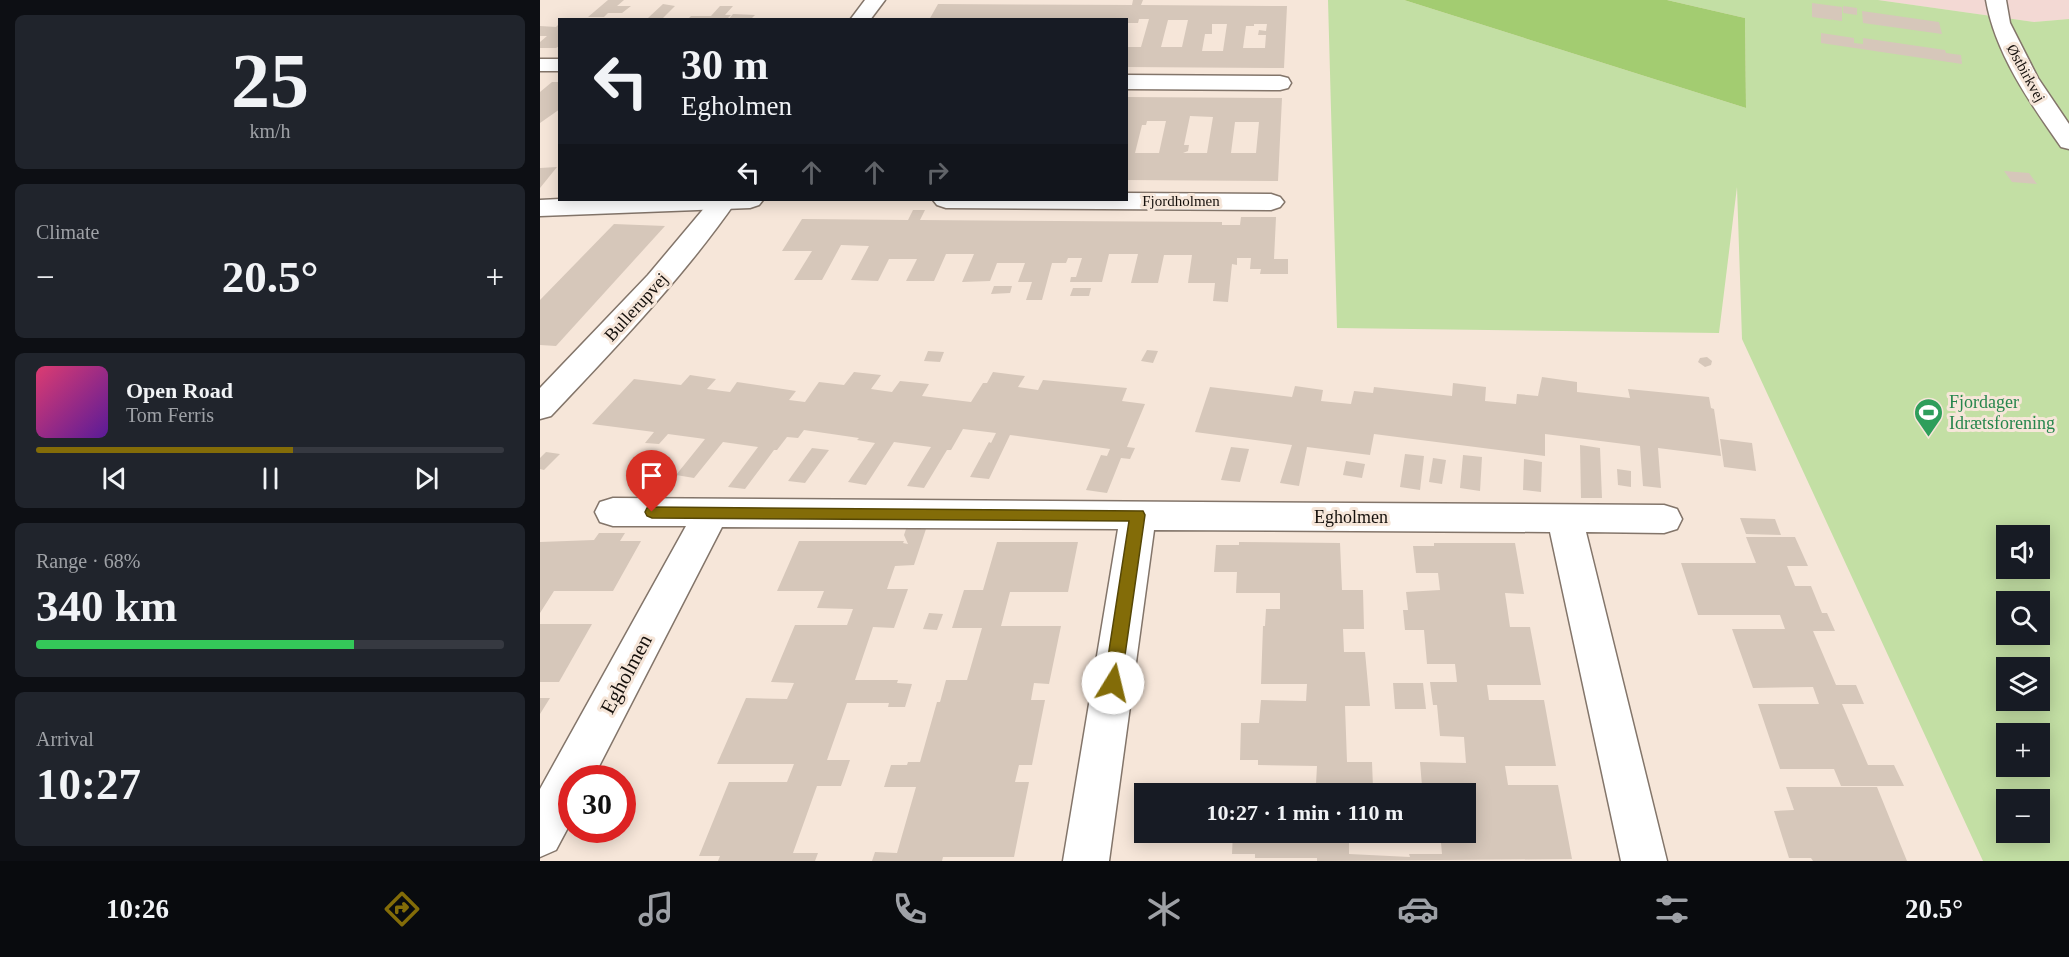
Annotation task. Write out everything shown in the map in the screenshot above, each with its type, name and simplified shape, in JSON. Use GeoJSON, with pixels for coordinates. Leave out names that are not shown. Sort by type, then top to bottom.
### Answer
{"type":"FeatureCollection","features":[{"type":"Feature","properties":{"kind":"street"},"geometry":{"type":"LineString","coordinates":[[862,18],[875,0]]}},
{"type":"Feature","properties":{"kind":"street","name":"Østbirkvej"},"geometry":{"type":"LineString","coordinates":[[1996,0],[2000,24],[2027,78],[2069,142]]}},
{"type":"Feature","properties":{"kind":"street"},"geometry":{"type":"LineString","coordinates":[[540,65],[558,65]]}},
{"type":"Feature","properties":{"kind":"street"},"geometry":{"type":"LineString","coordinates":[[1128,82],[1280,83]]}},
{"type":"Feature","properties":{"kind":"street"},"geometry":{"type":"LineString","coordinates":[[540,208],[708,201]]}},
{"type":"Feature","properties":{"kind":"street","name":"Bullerupvej"},"geometry":{"type":"LineString","coordinates":[[540,408],[632,312],[731,201]]}},
{"type":"Feature","properties":{"kind":"street","name":"Fjordholmen"},"geometry":{"type":"LineString","coordinates":[[1108,201],[1271,202]]}},
{"type":"Feature","properties":{"kind":"street","name":"Egholmen"},"geometry":{"type":"LineString","coordinates":[[613,512],[1664,519]]}},
{"type":"Feature","properties":{"kind":"street","name":"Egholmen"},"geometry":{"type":"LineString","coordinates":[[540,834],[711,513]]}},
{"type":"Feature","properties":{"kind":"street"},"geometry":{"type":"LineString","coordinates":[[1086,861],[1138,515]]}},
{"type":"Feature","properties":{"kind":"street"},"geometry":{"type":"LineString","coordinates":[[1565,518],[1644,861]]}},
{"type":"Feature","properties":{"kind":"shaded area"},"geometry":{"type":"Polygon","coordinates":[[[1878,0],[2069,0],[2069,19],[2034,22],[1878,0]]]}},
{"type":"Feature","properties":{"kind":"green space","name":"Fjordager Idrætsforening"},"geometry":{"type":"Polygon","coordinates":[[[1328,0],[1404,0],[1746,108],[1745,18],[1667,0],[1878,0],[2034,22],[2069,19],[2069,861],[1983,861],[1742,339],[1737,187],[1719,333],[1337,328],[1328,0]]]}},
{"type":"Feature","properties":{"kind":"green space"},"geometry":{"type":"Polygon","coordinates":[[[1404,0],[1667,0],[1745,18],[1746,108],[1404,0]]]}},
{"type":"Feature","properties":{"kind":"building"},"geometry":{"type":"Polygon","coordinates":[[[608,0],[624,0],[617,6],[631,6],[622,13],[608,13],[604,17],[588,17],[608,0]]]}},
{"type":"Feature","properties":{"kind":"building"},"geometry":{"type":"Polygon","coordinates":[[[1133,0],[1143,0],[1141,5],[1287,6],[1284,68],[1128,67],[1128,47],[1141,47],[1149,19],[1139,19],[1138,23],[1128,23],[1128,18],[930,18],[938,4],[1132,5],[1133,0]],[[1168,20],[1161,47],[1182,47],[1188,20],[1168,20]],[[1212,24],[1212,34],[1205,34],[1202,51],[1223,51],[1227,24],[1212,24]],[[1254,24],[1254,26],[1246,26],[1243,48],[1265,48],[1266,35],[1258,35],[1259,30],[1266,31],[1267,24],[1254,24]]]}},
{"type":"Feature","properties":{"kind":"building"},"geometry":{"type":"Polygon","coordinates":[[[1812,3],[1842,7],[1842,21],[1812,17],[1812,3]]]}},
{"type":"Feature","properties":{"kind":"building"},"geometry":{"type":"Polygon","coordinates":[[[663,4],[675,6],[663,18],[648,18],[663,4]]]}},
{"type":"Feature","properties":{"kind":"building"},"geometry":{"type":"Polygon","coordinates":[[[720,6],[733,6],[725,15],[731,15],[728,18],[689,18],[691,16],[711,16],[720,6]]]}},
{"type":"Feature","properties":{"kind":"building"},"geometry":{"type":"Polygon","coordinates":[[[1843,6],[1857,8],[1857,15],[1843,13],[1843,6]]]}},
{"type":"Feature","properties":{"kind":"building"},"geometry":{"type":"Polygon","coordinates":[[[1862,11],[1939,22],[1942,34],[1863,23],[1862,11]]]}},
{"type":"Feature","properties":{"kind":"building"},"geometry":{"type":"Polygon","coordinates":[[[733,14],[755,15],[752,18],[730,18],[733,14]]]}},
{"type":"Feature","properties":{"kind":"building"},"geometry":{"type":"Polygon","coordinates":[[[558,25],[558,47],[540,48],[540,42],[547,36],[540,36],[540,26],[556,27],[558,25]]]}},
{"type":"Feature","properties":{"kind":"building"},"geometry":{"type":"Polygon","coordinates":[[[1821,33],[1854,38],[1854,43],[1863,44],[1863,38],[1945,50],[1946,53],[1961,55],[1962,64],[1821,43],[1821,33]]]}},
{"type":"Feature","properties":{"kind":"building"},"geometry":{"type":"Polygon","coordinates":[[[552,82],[558,82],[558,110],[540,123],[540,92],[552,82]]]}},
{"type":"Feature","properties":{"kind":"building"},"geometry":{"type":"Polygon","coordinates":[[[1128,97],[1282,98],[1278,181],[1128,180],[1128,97]],[[1190,116],[1184,145],[1189,145],[1188,151],[1183,153],[1207,153],[1213,117],[1190,116]],[[1147,121],[1146,125],[1142,125],[1135,153],[1159,153],[1166,121],[1147,121]],[[1235,122],[1231,153],[1256,153],[1259,122],[1235,122]]]}},
{"type":"Feature","properties":{"kind":"building"},"geometry":{"type":"Polygon","coordinates":[[[557,167],[540,188],[540,168],[557,167]]]}},
{"type":"Feature","properties":{"kind":"building"},"geometry":{"type":"Polygon","coordinates":[[[2004,171],[2029,173],[2037,184],[2012,182],[2004,171]]]}},
{"type":"Feature","properties":{"kind":"building"},"geometry":{"type":"Polygon","coordinates":[[[913,210],[925,210],[920,220],[1222,222],[1222,225],[1240,225],[1241,217],[1276,217],[1274,259],[1288,259],[1288,274],[1260,274],[1261,269],[1250,269],[1251,258],[1237,258],[1237,265],[1232,264],[1228,302],[1213,301],[1215,283],[1188,283],[1192,255],[1164,255],[1158,283],[1131,283],[1138,254],[1109,254],[1102,282],[1070,282],[1071,277],[1076,277],[1082,258],[1068,258],[1066,263],[1052,263],[1042,300],[1026,300],[1032,282],[1018,282],[1025,263],[997,263],[990,281],[962,282],[974,254],[946,254],[934,281],[906,281],[917,259],[889,259],[878,281],[851,280],[869,246],[841,245],[822,280],[794,280],[812,251],[782,251],[802,219],[908,220],[913,210]]]}},
{"type":"Feature","properties":{"kind":"building"},"geometry":{"type":"Polygon","coordinates":[[[614,224],[665,226],[556,346],[540,345],[540,300],[614,224]]]}},
{"type":"Feature","properties":{"kind":"building"},"geometry":{"type":"Polygon","coordinates":[[[994,286],[1012,286],[1010,293],[991,294],[994,286]]]}},
{"type":"Feature","properties":{"kind":"building"},"geometry":{"type":"Polygon","coordinates":[[[1073,288],[1091,288],[1089,296],[1070,296],[1073,288]]]}},
{"type":"Feature","properties":{"kind":"building"},"geometry":{"type":"Polygon","coordinates":[[[1147,350],[1158,351],[1153,363],[1141,361],[1147,350]]]}},
{"type":"Feature","properties":{"kind":"building"},"geometry":{"type":"Polygon","coordinates":[[[928,351],[944,352],[940,362],[924,361],[928,351]]]}},
{"type":"Feature","properties":{"kind":"building"},"geometry":{"type":"Polygon","coordinates":[[[1707,357],[1712,361],[1711,365],[1705,367],[1698,362],[1700,358],[1707,357]]]}},
{"type":"Feature","properties":{"kind":"building"},"geometry":{"type":"Polygon","coordinates":[[[854,372],[881,375],[871,389],[892,392],[900,381],[929,384],[922,396],[971,402],[993,372],[1025,376],[1018,387],[1038,390],[1043,380],[1127,388],[1122,401],[1145,404],[1127,447],[1135,448],[1130,459],[1121,458],[1107,493],[1086,490],[1101,455],[1107,456],[1110,449],[1010,435],[989,479],[970,477],[996,433],[963,429],[924,488],[907,486],[931,447],[894,442],[866,485],[848,482],[875,443],[857,440],[859,438],[804,430],[798,438],[787,437],[777,450],[774,450],[745,489],[728,487],[758,447],[723,442],[694,478],[676,475],[705,439],[668,434],[659,444],[645,443],[654,432],[592,424],[634,379],[681,385],[690,375],[716,379],[707,389],[730,392],[737,382],[796,391],[789,400],[805,402],[819,382],[844,385],[854,372]]]}},
{"type":"Feature","properties":{"kind":"building"},"geometry":{"type":"Polygon","coordinates":[[[1542,377],[1577,382],[1577,392],[1630,398],[1628,389],[1709,397],[1711,408],[1714,409],[1721,456],[1658,448],[1661,488],[1643,486],[1640,446],[1545,434],[1545,456],[1374,434],[1370,455],[1307,447],[1299,486],[1280,483],[1292,445],[1195,432],[1210,387],[1292,397],[1295,386],[1323,390],[1321,401],[1351,404],[1354,391],[1373,393],[1374,387],[1452,396],[1453,383],[1486,387],[1485,401],[1516,404],[1517,394],[1538,396],[1542,377]]]}},
{"type":"Feature","properties":{"kind":"building"},"geometry":{"type":"Polygon","coordinates":[[[1720,439],[1752,443],[1756,471],[1724,467],[1720,439]]]}},
{"type":"Feature","properties":{"kind":"building"},"geometry":{"type":"Polygon","coordinates":[[[1580,445],[1600,448],[1602,498],[1581,498],[1580,445]]]}},
{"type":"Feature","properties":{"kind":"building"},"geometry":{"type":"Polygon","coordinates":[[[1231,447],[1249,449],[1240,482],[1221,480],[1231,447]]]}},
{"type":"Feature","properties":{"kind":"building"},"geometry":{"type":"Polygon","coordinates":[[[812,448],[829,450],[805,483],[788,481],[812,448]]]}},
{"type":"Feature","properties":{"kind":"building"},"geometry":{"type":"Polygon","coordinates":[[[546,452],[560,454],[544,470],[540,469],[540,458],[546,452]]]}},
{"type":"Feature","properties":{"kind":"building"},"geometry":{"type":"Polygon","coordinates":[[[1405,454],[1424,456],[1420,490],[1400,487],[1405,454]]]}},
{"type":"Feature","properties":{"kind":"building"},"geometry":{"type":"Polygon","coordinates":[[[1463,455],[1482,457],[1480,491],[1460,488],[1463,455]]]}},
{"type":"Feature","properties":{"kind":"building"},"geometry":{"type":"Polygon","coordinates":[[[1433,458],[1446,460],[1442,484],[1429,482],[1433,458]]]}},
{"type":"Feature","properties":{"kind":"building"},"geometry":{"type":"Polygon","coordinates":[[[1524,459],[1542,462],[1541,492],[1523,490],[1524,459]]]}},
{"type":"Feature","properties":{"kind":"building"},"geometry":{"type":"Polygon","coordinates":[[[1346,461],[1365,464],[1362,478],[1343,475],[1346,461]]]}},
{"type":"Feature","properties":{"kind":"building"},"geometry":{"type":"Polygon","coordinates":[[[1617,469],[1631,471],[1631,487],[1618,485],[1617,469]]]}},
{"type":"Feature","properties":{"kind":"building"},"geometry":{"type":"Polygon","coordinates":[[[1740,518],[1775,519],[1781,535],[1746,534],[1740,518]]]}},
{"type":"Feature","properties":{"kind":"building"},"geometry":{"type":"Polygon","coordinates":[[[906,529],[926,529],[914,565],[895,566],[887,589],[908,589],[894,628],[873,627],[855,680],[898,680],[897,683],[912,684],[905,707],[888,707],[889,703],[847,703],[827,760],[850,760],[841,786],[817,786],[793,853],[818,853],[815,861],[718,861],[720,856],[699,856],[729,782],[787,782],[794,764],[717,764],[746,698],[787,699],[794,683],[771,682],[795,625],[847,625],[853,609],[817,608],[824,591],[777,591],[799,541],[904,541],[903,543],[908,544],[904,535],[906,529]]]}},
{"type":"Feature","properties":{"kind":"building"},"geometry":{"type":"Polygon","coordinates":[[[599,533],[625,533],[620,541],[641,541],[613,591],[554,591],[540,613],[540,542],[594,540],[599,533]]]}},
{"type":"Feature","properties":{"kind":"building"},"geometry":{"type":"Polygon","coordinates":[[[1746,537],[1795,537],[1808,566],[1787,566],[1795,586],[1811,586],[1822,613],[1827,613],[1835,631],[1813,631],[1836,685],[1856,685],[1864,704],[1842,704],[1868,765],[1894,765],[1904,786],[1841,786],[1834,769],[1780,769],[1758,704],[1819,704],[1813,687],[1753,688],[1732,629],[1785,629],[1780,615],[1698,615],[1681,563],[1756,563],[1746,537]]]}},
{"type":"Feature","properties":{"kind":"building"},"geometry":{"type":"Polygon","coordinates":[[[997,542],[1078,542],[1068,592],[1010,592],[1001,626],[1061,626],[1049,684],[1034,683],[1031,700],[1045,700],[1032,765],[1019,765],[1015,782],[1029,782],[1014,857],[943,857],[942,861],[872,861],[875,852],[897,853],[916,787],[884,787],[891,765],[920,762],[937,702],[940,702],[946,680],[967,680],[982,628],[952,628],[964,590],[983,590],[997,542]]]}},
{"type":"Feature","properties":{"kind":"building"},"geometry":{"type":"Polygon","coordinates":[[[1239,542],[1340,543],[1342,590],[1363,590],[1364,629],[1343,629],[1344,652],[1365,652],[1370,706],[1345,706],[1347,762],[1372,762],[1373,783],[1316,783],[1317,766],[1258,765],[1258,760],[1240,760],[1241,723],[1259,723],[1261,700],[1306,701],[1307,684],[1261,684],[1263,626],[1265,626],[1266,609],[1280,609],[1280,593],[1236,593],[1237,572],[1214,572],[1216,545],[1239,545],[1239,542]]]}},
{"type":"Feature","properties":{"kind":"building"},"geometry":{"type":"Polygon","coordinates":[[[1434,543],[1515,543],[1524,594],[1505,593],[1510,627],[1530,627],[1541,685],[1487,685],[1489,700],[1544,700],[1556,766],[1505,766],[1508,785],[1558,785],[1572,859],[1317,861],[1317,858],[1255,858],[1255,854],[1232,854],[1232,843],[1349,843],[1349,854],[1410,857],[1409,854],[1442,854],[1441,843],[1476,843],[1476,783],[1422,783],[1420,762],[1466,763],[1464,737],[1440,736],[1437,705],[1433,705],[1430,682],[1457,682],[1455,664],[1427,664],[1424,630],[1405,630],[1403,610],[1408,610],[1406,592],[1440,590],[1438,573],[1416,573],[1413,546],[1434,546],[1434,543]]]}},
{"type":"Feature","properties":{"kind":"building"},"geometry":{"type":"Polygon","coordinates":[[[929,613],[943,614],[937,630],[923,629],[929,613]]]}},
{"type":"Feature","properties":{"kind":"building"},"geometry":{"type":"Polygon","coordinates":[[[540,624],[592,624],[559,682],[540,682],[540,624]]]}},
{"type":"Feature","properties":{"kind":"building"},"geometry":{"type":"Polygon","coordinates":[[[1393,683],[1423,683],[1426,709],[1395,709],[1393,683]]]}},
{"type":"Feature","properties":{"kind":"building"},"geometry":{"type":"Polygon","coordinates":[[[540,698],[550,698],[540,714],[540,698]]]}},
{"type":"Feature","properties":{"kind":"building"},"geometry":{"type":"Polygon","coordinates":[[[1786,787],[1877,787],[1907,861],[1813,861],[1811,858],[1789,858],[1774,811],[1794,810],[1786,787]]]}},
{"type":"Feature","properties":{"kind":"place","name":"Fjordager Idrætsforening"},"geometry":{"type":"Point","coordinates":[1928,438]}},
{"type":"Feature","properties":{"kind":"route"},"geometry":{"type":"LineString","coordinates":[[652,512],[1138,515],[1113,683]]}}]}
